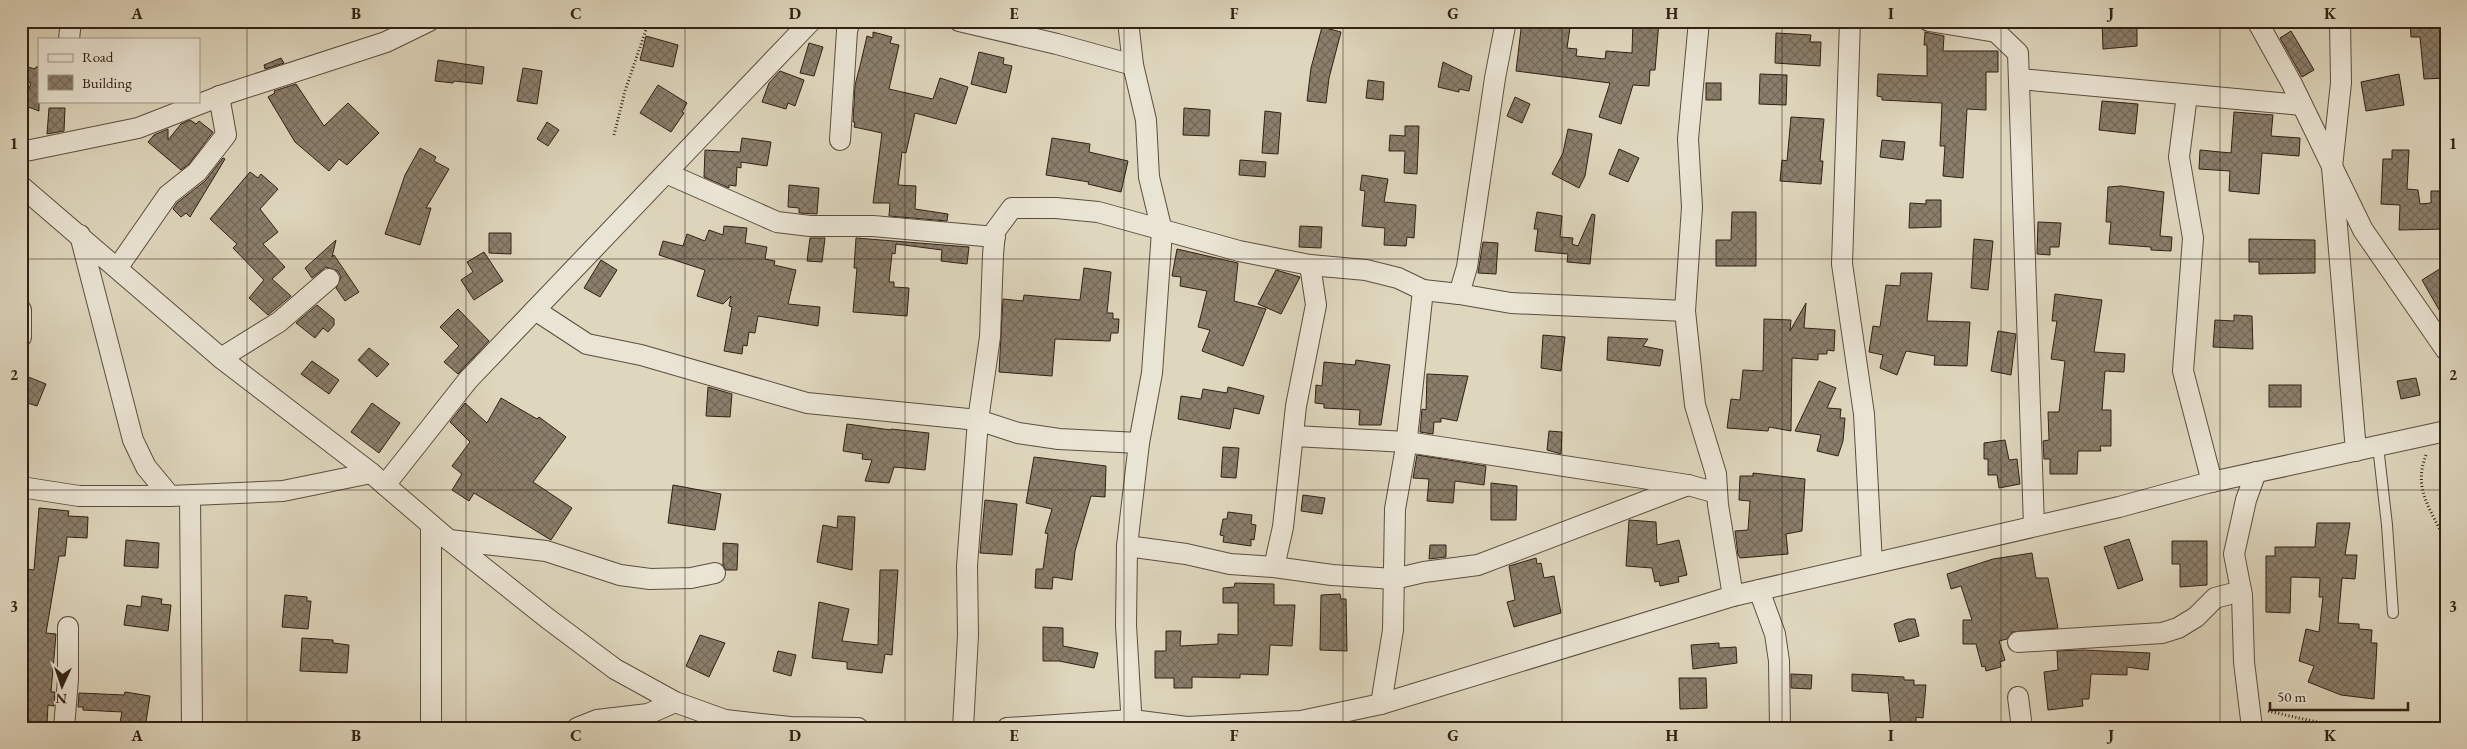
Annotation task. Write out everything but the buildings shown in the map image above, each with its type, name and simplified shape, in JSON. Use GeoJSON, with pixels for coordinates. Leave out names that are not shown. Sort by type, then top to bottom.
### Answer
{"type":"FeatureCollection","features":[{"type":"Feature","properties":{"kind":"street"},"geometry":{"type":"LineString","coordinates":[[69,38],[71,21]]}},
{"type":"Feature","properties":{"kind":"street"},"geometry":{"type":"LineString","coordinates":[[21,152],[138,128],[219,96],[386,42],[429,21]]}},
{"type":"Feature","properties":{"kind":"street"},"geometry":{"type":"LineString","coordinates":[[21,487],[79,496],[180,496],[282,490],[378,479],[468,380],[811,21]]}},
{"type":"Feature","properties":{"kind":"street"},"geometry":{"type":"LineString","coordinates":[[840,140],[847,30],[850,21]]}},
{"type":"Feature","properties":{"kind":"street"},"geometry":{"type":"LineString","coordinates":[[959,21],[1057,44],[1133,65]]}},
{"type":"Feature","properties":{"kind":"street"},"geometry":{"type":"LineString","coordinates":[[1128,21],[1133,65],[1146,120],[1149,177],[1162,231],[1152,373],[1139,444],[1127,546],[1126,625],[1132,724]]}},
{"type":"Feature","properties":{"kind":"street"},"geometry":{"type":"LineString","coordinates":[[1459,294],[1467,268],[1495,78],[1506,21]]}},
{"type":"Feature","properties":{"kind":"street"},"geometry":{"type":"LineString","coordinates":[[1700,21],[1688,139],[1692,208],[1686,311],[1695,405],[1716,474],[1717,493],[1733,596]]}},
{"type":"Feature","properties":{"kind":"street"},"geometry":{"type":"LineString","coordinates":[[1850,21],[1842,264],[1864,414],[1872,564]]}},
{"type":"Feature","properties":{"kind":"street"},"geometry":{"type":"LineString","coordinates":[[1929,21],[1996,32],[2018,53],[2034,526]]}},
{"type":"Feature","properties":{"kind":"street"},"geometry":{"type":"LineString","coordinates":[[2257,21],[2302,105],[2363,230],[2446,350]]}},
{"type":"Feature","properties":{"kind":"street"},"geometry":{"type":"LineString","coordinates":[[2340,21],[2341,83],[2332,167],[2356,451]]}},
{"type":"Feature","properties":{"kind":"street"},"geometry":{"type":"LineString","coordinates":[[2020,79],[2302,105]]}},
{"type":"Feature","properties":{"kind":"street"},"geometry":{"type":"LineString","coordinates":[[2187,95],[2179,157],[2193,238],[2183,371],[2212,482]]}},
{"type":"Feature","properties":{"kind":"street"},"geometry":{"type":"LineString","coordinates":[[118,267],[168,194],[197,172],[226,135],[219,96]]}},
{"type":"Feature","properties":{"kind":"street"},"geometry":{"type":"LineString","coordinates":[[666,173],[778,222],[810,226],[872,226],[995,237]]}},
{"type":"Feature","properties":{"kind":"street"},"geometry":{"type":"LineString","coordinates":[[21,186],[118,267],[221,358],[378,479],[449,540],[547,618],[616,669],[675,702],[725,720],[755,726],[858,728]]}},
{"type":"Feature","properties":{"kind":"street"},"geometry":{"type":"LineString","coordinates":[[964,728],[968,635],[967,566],[978,420],[988,353],[995,231],[1012,208],[1056,208],[1098,212],[1239,251],[1310,265],[1350,268],[1390,276],[1423,290],[1511,303],[1686,311]]}},
{"type":"Feature","properties":{"kind":"street"},"geometry":{"type":"LineString","coordinates":[[80,235],[133,440],[146,467],[180,496],[192,728]]}},
{"type":"Feature","properties":{"kind":"street"},"geometry":{"type":"LineString","coordinates":[[1274,566],[1283,528],[1296,406],[1316,305],[1310,265]]}},
{"type":"Feature","properties":{"kind":"street"},"geometry":{"type":"LineString","coordinates":[[221,358],[279,322],[329,279]]}},
{"type":"Feature","properties":{"kind":"street"},"geometry":{"type":"LineString","coordinates":[[1381,704],[1393,630],[1395,509],[1407,442],[1423,290]]}},
{"type":"Feature","properties":{"kind":"street"},"geometry":{"type":"LineString","coordinates":[[21,310],[21,338]]}},
{"type":"Feature","properties":{"kind":"street"},"geometry":{"type":"LineString","coordinates":[[535,310],[587,344],[650,357],[807,403],[978,420],[1018,433],[1059,439],[1139,444]]}},
{"type":"Feature","properties":{"kind":"street"},"geometry":{"type":"LineString","coordinates":[[1007,728],[1132,724],[1189,727],[1301,721],[1381,704],[1733,596],[2119,507],[2212,482],[2440,432]]}},
{"type":"Feature","properties":{"kind":"street"},"geometry":{"type":"LineString","coordinates":[[1294,436],[1407,442],[1688,485],[1717,493]]}},
{"type":"Feature","properties":{"kind":"street"},"geometry":{"type":"LineString","coordinates":[[2252,728],[2244,662],[2241,591],[2234,554],[2246,500],[2256,472]]}},
{"type":"Feature","properties":{"kind":"street"},"geometry":{"type":"LineString","coordinates":[[1127,546],[1186,554],[1230,564],[1274,566],[1332,575],[1394,580],[1424,572],[1478,565],[1688,485]]}},
{"type":"Feature","properties":{"kind":"street"},"geometry":{"type":"LineString","coordinates":[[431,525],[431,728]]}},
{"type":"Feature","properties":{"kind":"street"},"geometry":{"type":"LineString","coordinates":[[449,540],[546,552],[620,575],[650,579],[692,578],[715,573]]}},
{"type":"Feature","properties":{"kind":"street"},"geometry":{"type":"LineString","coordinates":[[1759,590],[1776,634],[1780,728]]}},
{"type":"Feature","properties":{"kind":"street"},"geometry":{"type":"LineString","coordinates":[[2018,642],[2162,633],[2178,628],[2196,617],[2215,598],[2241,591]]}},
{"type":"Feature","properties":{"kind":"street"},"geometry":{"type":"LineString","coordinates":[[64,728],[68,679],[68,627]]}},
{"type":"Feature","properties":{"kind":"street"},"geometry":{"type":"LineString","coordinates":[[2018,697],[2022,728]]}},
{"type":"Feature","properties":{"kind":"street"},"geometry":{"type":"LineString","coordinates":[[576,728],[597,720],[653,721],[675,702]]}},
{"type":"Feature","properties":{"kind":"lane"},"geometry":{"type":"LineString","coordinates":[[2378,446],[2388,525],[2393,613]]}},
{"type":"Feature","properties":{"kind":"path"},"geometry":{"type":"LineString","coordinates":[[614,135],[625,91],[649,21]]}},
{"type":"Feature","properties":{"kind":"path"},"geometry":{"type":"LineString","coordinates":[[2440,432],[2421,468],[2421,492],[2446,544]]}},
{"type":"Feature","properties":{"kind":"path"},"geometry":{"type":"LineString","coordinates":[[2249,706],[2343,728]]}}]}
